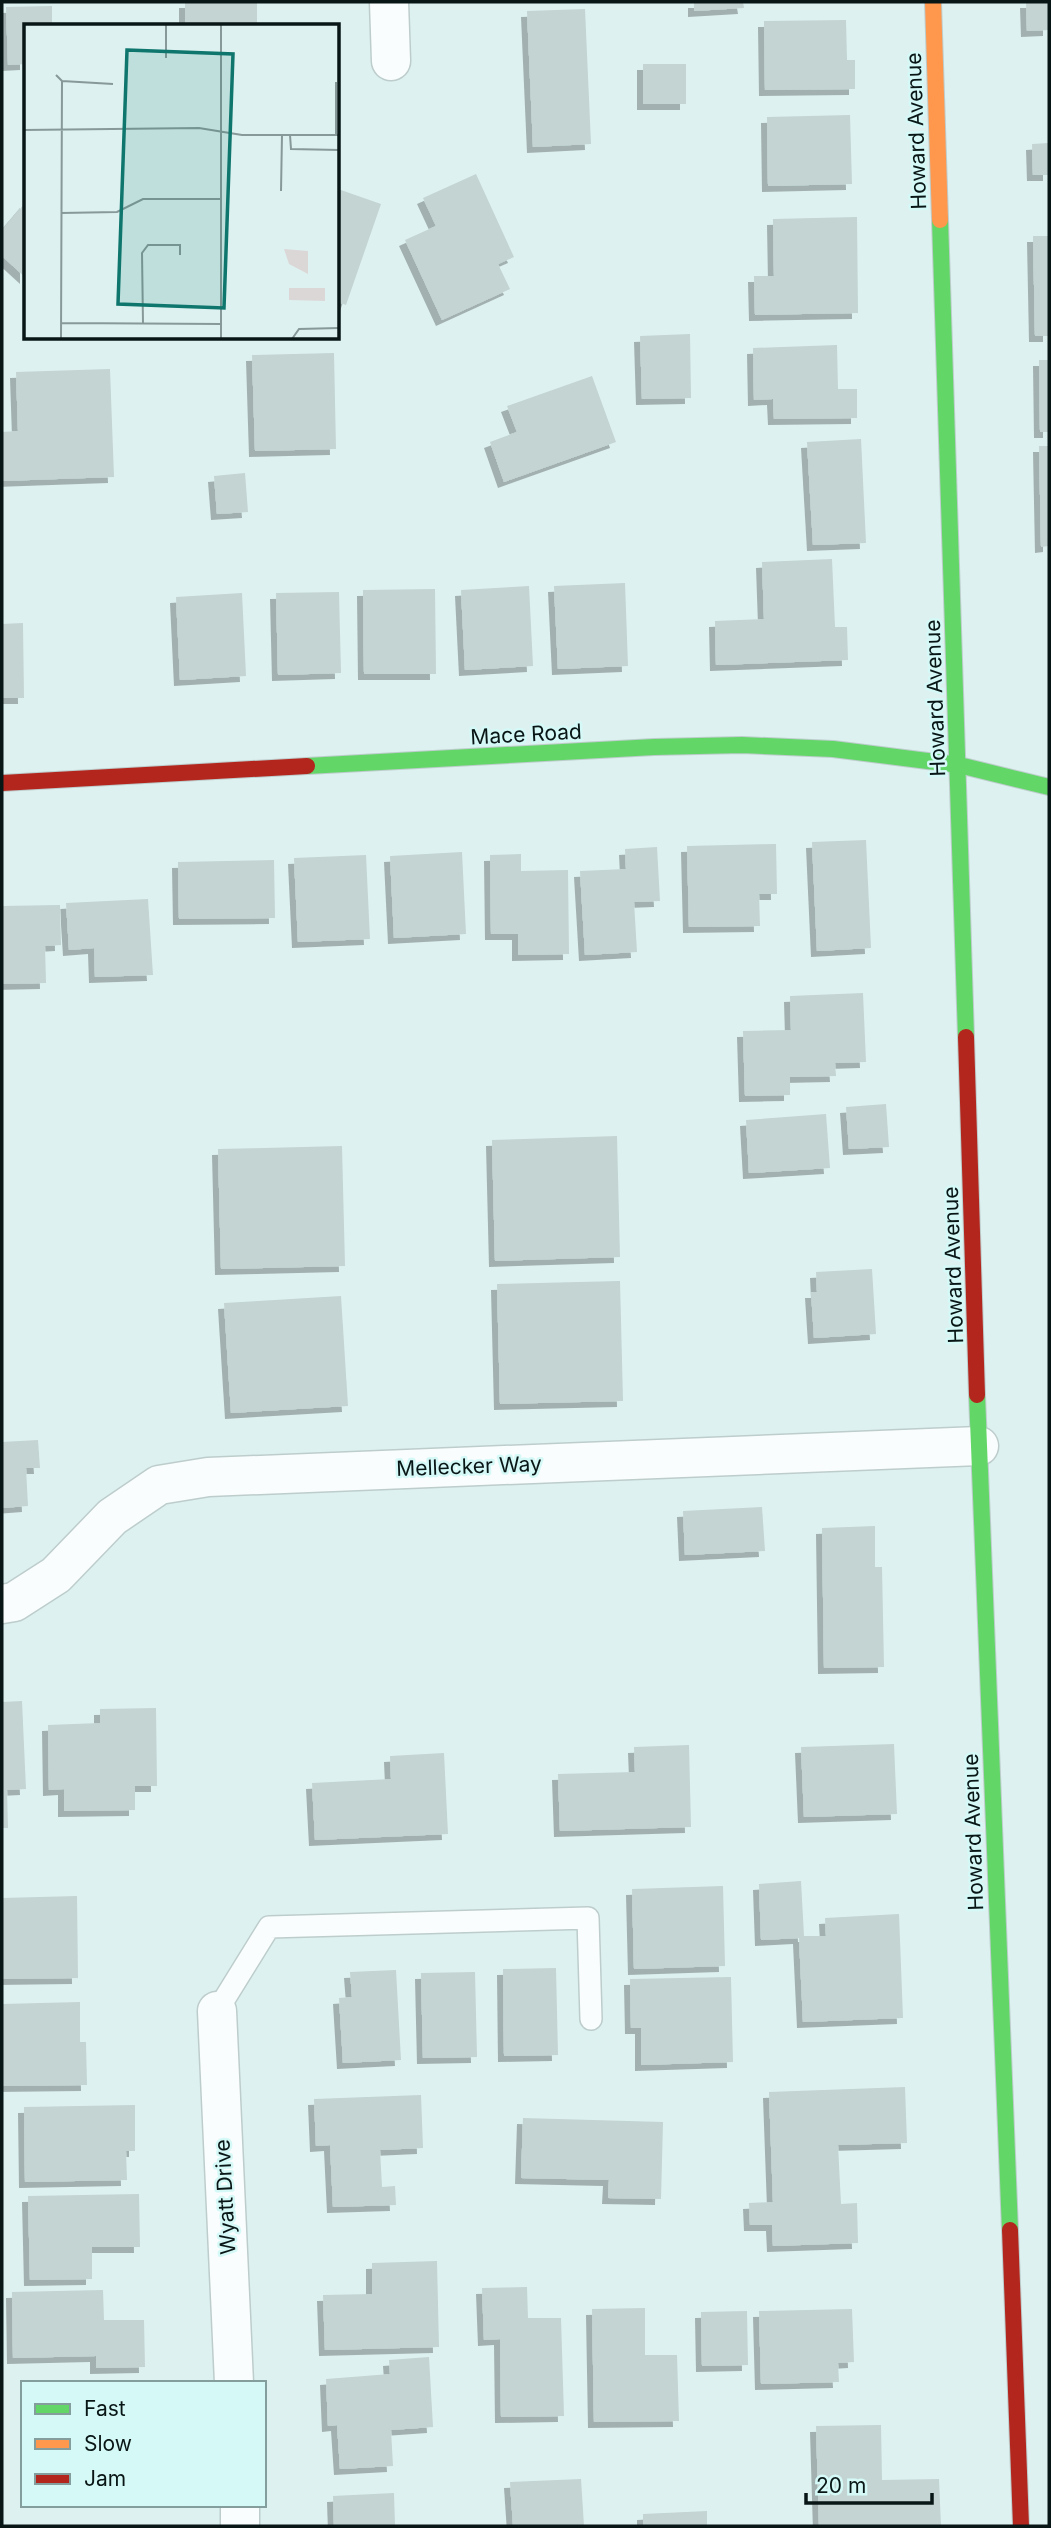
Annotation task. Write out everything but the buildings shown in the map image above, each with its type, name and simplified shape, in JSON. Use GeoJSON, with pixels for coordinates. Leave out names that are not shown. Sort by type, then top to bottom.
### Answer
{"type":"FeatureCollection","features":[{"type":"Feature","properties":{"kind":"street"},"geometry":{"type":"LineString","coordinates":[[389,2],[391,61]]}},
{"type":"Feature","properties":{"kind":"street","name":"Howard Avenue"},"geometry":{"type":"LineString","coordinates":[[933,2],[979,1446],[1021,2526]]}},
{"type":"Feature","properties":{"kind":"street","name":"Mace Road"},"geometry":{"type":"LineString","coordinates":[[2,783],[654,747],[742,745],[833,749],[959,765],[1049,787]]}},
{"type":"Feature","properties":{"kind":"street","name":"Mellecker Way"},"geometry":{"type":"LineString","coordinates":[[2,1604],[14,1602],[56,1575],[112,1517],[159,1485],[208,1476],[979,1446]]}},
{"type":"Feature","properties":{"kind":"street","name":"Wyatt Drive"},"geometry":{"type":"LineString","coordinates":[[217,2011],[234,2381]]}},
{"type":"Feature","properties":{"kind":"street"},"geometry":{"type":"LineString","coordinates":[[240,2507],[240,2526]]}},
{"type":"Feature","properties":{"kind":"lane"},"geometry":{"type":"LineString","coordinates":[[217,2011],[269,1927],[588,1918],[591,2019]]}},
{"type":"Feature","properties":{"kind":"traffic: fast"},"geometry":{"type":"LineString","coordinates":[[940,220],[966,1037]]}},
{"type":"Feature","properties":{"kind":"traffic: fast"},"geometry":{"type":"LineString","coordinates":[[307,766],[654,747],[742,745],[833,749],[959,765],[1049,787]]}},
{"type":"Feature","properties":{"kind":"traffic: fast"},"geometry":{"type":"LineString","coordinates":[[977,1395],[1010,2230]]}},
{"type":"Feature","properties":{"kind":"traffic: slow"},"geometry":{"type":"LineString","coordinates":[[933,2],[940,220]]}},
{"type":"Feature","properties":{"kind":"traffic: jam"},"geometry":{"type":"LineString","coordinates":[[2,783],[307,766]]}},
{"type":"Feature","properties":{"kind":"traffic: jam"},"geometry":{"type":"LineString","coordinates":[[966,1037],[977,1395]]}},
{"type":"Feature","properties":{"kind":"traffic: jam"},"geometry":{"type":"LineString","coordinates":[[1010,2230],[1021,2526]]}}]}
